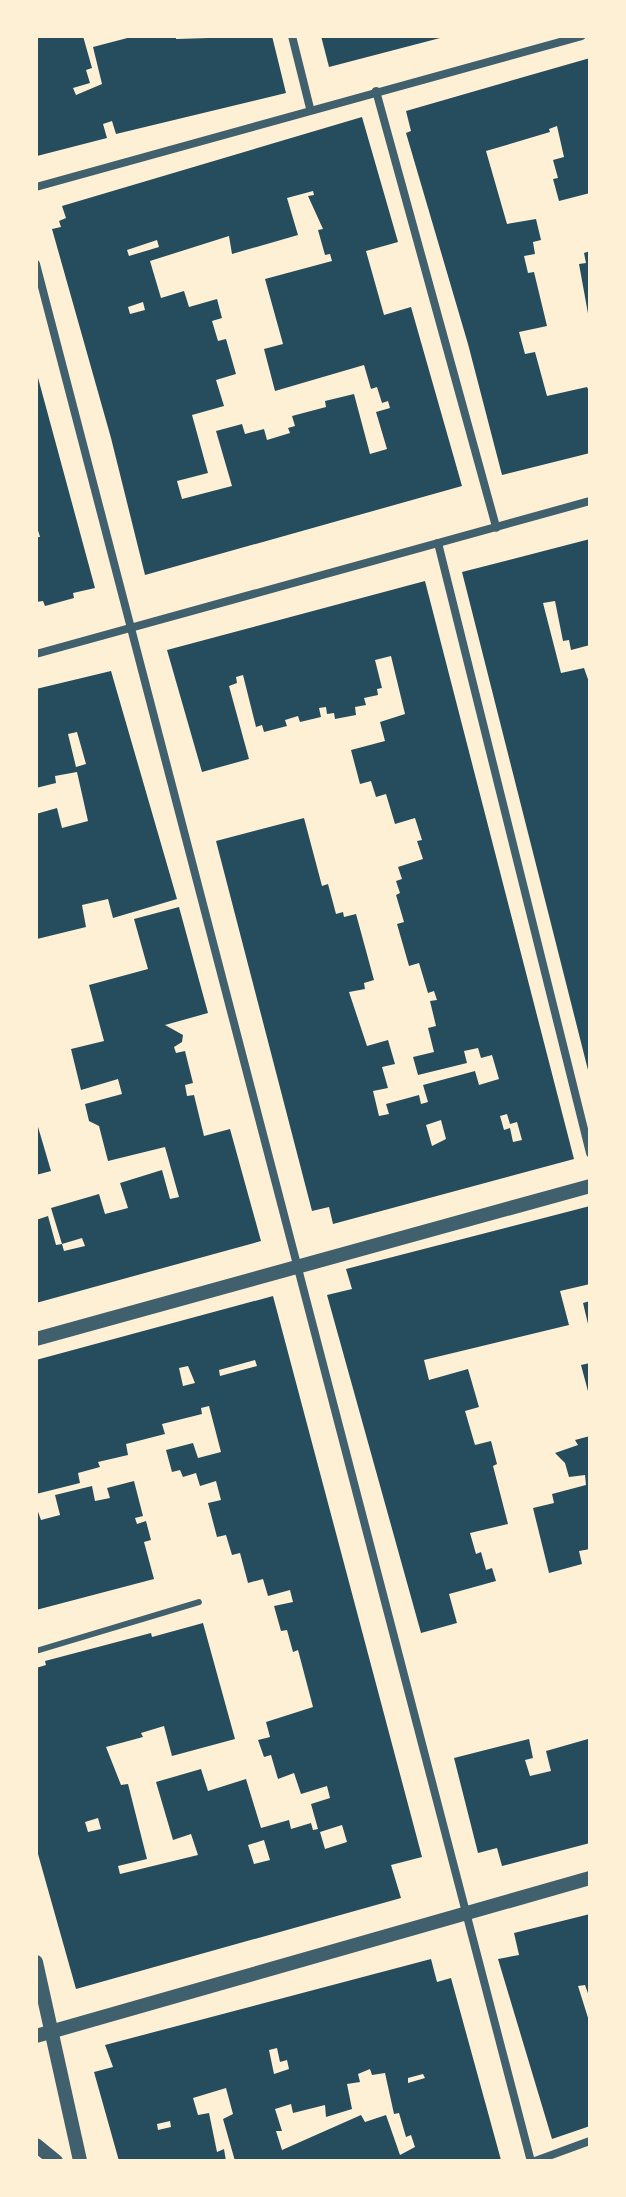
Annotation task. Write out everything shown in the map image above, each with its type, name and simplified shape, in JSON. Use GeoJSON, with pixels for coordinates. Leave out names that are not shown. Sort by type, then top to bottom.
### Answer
{"type":"FeatureCollection","features":[{"type":"Feature","properties":{"kind":"street"},"geometry":{"type":"LineString","coordinates":[[292,36],[310,108]]}},
{"type":"Feature","properties":{"kind":"street"},"geometry":{"type":"LineString","coordinates":[[36,187],[310,108],[582,36]]}},
{"type":"Feature","properties":{"kind":"street"},"geometry":{"type":"LineString","coordinates":[[376,91],[496,528]]}},
{"type":"Feature","properties":{"kind":"street"},"geometry":{"type":"LineString","coordinates":[[36,264],[533,2161],[590,2141]]}},
{"type":"Feature","properties":{"kind":"street"},"geometry":{"type":"LineString","coordinates":[[36,654],[590,501]]}},
{"type":"Feature","properties":{"kind":"street"},"geometry":{"type":"LineString","coordinates":[[438,543],[590,1153]]}},
{"type":"Feature","properties":{"kind":"street"},"geometry":{"type":"LineString","coordinates":[[36,1339],[590,1186]]}},
{"type":"Feature","properties":{"kind":"street"},"geometry":{"type":"LineString","coordinates":[[36,2036],[590,1878]]}},
{"type":"Feature","properties":{"kind":"street"},"geometry":{"type":"LineString","coordinates":[[36,1962],[80,2161]]}},
{"type":"Feature","properties":{"kind":"street"},"geometry":{"type":"LineString","coordinates":[[36,2145],[56,2161]]}},
{"type":"Feature","properties":{"kind":"lane"},"geometry":{"type":"LineString","coordinates":[[36,1651],[199,1602]]}},
{"type":"Feature","properties":{"kind":"building"},"geometry":{"type":"Polygon","coordinates":[[[36,36],[83,36],[92,68],[86,70],[90,83],[73,88],[76,95],[102,84],[93,47],[135,36],[176,36],[176,39],[272,36],[286,93],[116,134],[112,121],[103,124],[107,138],[37,156],[36,36]]]}},
{"type":"Feature","properties":{"kind":"building"},"geometry":{"type":"Polygon","coordinates":[[[321,36],[444,36],[444,37],[329,67],[321,36]]]}},
{"type":"Feature","properties":{"kind":"building"},"geometry":{"type":"Polygon","coordinates":[[[590,58],[590,193],[559,201],[553,179],[558,178],[553,160],[564,157],[557,126],[549,129],[550,132],[486,151],[507,224],[536,219],[541,240],[533,242],[535,254],[524,256],[528,273],[534,272],[547,326],[519,332],[525,354],[535,352],[547,396],[587,387],[590,393],[590,453],[502,475],[468,344],[406,133],[411,131],[406,111],[590,58]]]}},
{"type":"Feature","properties":{"kind":"building"},"geometry":{"type":"Polygon","coordinates":[[[362,117],[398,242],[366,251],[384,315],[411,307],[462,486],[145,575],[111,438],[52,229],[61,227],[59,221],[66,218],[62,206],[362,117]],[[313,191],[287,198],[298,235],[232,254],[229,236],[150,261],[161,298],[184,291],[189,307],[217,299],[222,318],[212,321],[218,341],[226,339],[236,374],[216,380],[224,406],[192,415],[208,473],[177,481],[182,499],[232,486],[216,431],[242,424],[245,434],[264,429],[267,440],[290,433],[288,428],[295,426],[292,416],[326,407],[325,401],[354,394],[370,454],[387,449],[376,412],[390,408],[388,401],[382,403],[377,387],[371,389],[364,365],[275,391],[264,349],[283,344],[265,279],[332,261],[330,254],[325,255],[318,230],[323,229],[308,196],[314,195],[313,191]],[[157,240],[127,250],[129,256],[159,247],[157,240]],[[143,302],[128,307],[130,314],[145,310],[143,302]]]}},
{"type":"Feature","properties":{"kind":"building"},"geometry":{"type":"Polygon","coordinates":[[[590,251],[589,319],[579,264],[586,263],[584,253],[590,251]]]}},
{"type":"Feature","properties":{"kind":"building"},"geometry":{"type":"Polygon","coordinates":[[[37,374],[95,588],[73,593],[74,598],[45,606],[43,601],[36,602],[36,537],[40,537],[36,524],[37,374]]]}},
{"type":"Feature","properties":{"kind":"building"},"geometry":{"type":"Polygon","coordinates":[[[590,539],[590,645],[571,650],[569,640],[563,641],[555,601],[543,603],[561,673],[584,668],[590,685],[589,1074],[462,572],[590,539]]]}},
{"type":"Feature","properties":{"kind":"building"},"geometry":{"type":"Polygon","coordinates":[[[425,581],[574,1159],[333,1224],[329,1207],[312,1211],[216,841],[304,818],[322,886],[328,884],[336,914],[343,912],[344,917],[356,914],[374,980],[364,983],[365,989],[349,992],[367,1046],[388,1040],[395,1064],[382,1067],[388,1088],[373,1091],[379,1116],[389,1114],[386,1104],[419,1095],[421,1104],[428,1102],[423,1085],[475,1071],[479,1085],[499,1079],[492,1055],[481,1058],[478,1048],[464,1051],[467,1063],[418,1075],[413,1057],[434,1052],[428,1028],[436,1026],[430,1001],[437,1000],[434,991],[428,993],[419,963],[409,966],[397,924],[404,922],[396,895],[400,893],[396,881],[402,879],[398,867],[423,859],[417,841],[422,840],[415,818],[395,824],[386,794],[376,797],[371,781],[360,784],[351,750],[385,741],[380,722],[405,714],[391,656],[375,660],[382,688],[377,689],[378,695],[364,698],[366,705],[355,707],[356,715],[335,719],[334,713],[327,714],[326,707],[319,708],[321,717],[300,722],[298,716],[285,720],[287,726],[264,732],[262,725],[256,727],[243,675],[236,677],[237,683],[229,686],[249,759],[202,772],[167,650],[425,581]],[[507,1114],[500,1116],[504,1130],[510,1128],[513,1142],[522,1140],[517,1122],[510,1124],[507,1114]],[[441,1120],[426,1125],[432,1146],[446,1139],[441,1120]]]}},
{"type":"Feature","properties":{"kind":"building"},"geometry":{"type":"Polygon","coordinates":[[[111,671],[177,899],[113,918],[108,899],[82,905],[86,927],[37,939],[36,814],[57,808],[62,828],[88,821],[77,772],[55,776],[56,783],[36,788],[36,689],[111,671]],[[77,732],[68,734],[76,767],[86,764],[77,732]]]}},
{"type":"Feature","properties":{"kind":"building"},"geometry":{"type":"Polygon","coordinates":[[[179,907],[208,1013],[165,1025],[183,1035],[182,1042],[174,1047],[176,1053],[185,1051],[193,1083],[185,1085],[187,1096],[194,1095],[204,1136],[230,1129],[261,1241],[36,1303],[36,1220],[48,1216],[56,1245],[62,1244],[51,1208],[99,1194],[105,1214],[128,1208],[120,1183],[162,1170],[170,1199],[179,1197],[165,1147],[108,1161],[99,1126],[89,1121],[85,1104],[122,1094],[118,1079],[81,1090],[71,1049],[104,1041],[89,985],[148,969],[134,919],[179,907]],[[82,1238],[62,1244],[64,1251],[85,1246],[82,1238]]]}},
{"type":"Feature","properties":{"kind":"building"},"geometry":{"type":"Polygon","coordinates":[[[36,1120],[51,1171],[36,1175],[36,1120]]]}},
{"type":"Feature","properties":{"kind":"building"},"geometry":{"type":"Polygon","coordinates":[[[590,1206],[590,1284],[560,1291],[569,1325],[424,1360],[429,1380],[468,1369],[479,1407],[465,1411],[475,1445],[491,1441],[497,1464],[493,1466],[508,1524],[470,1533],[476,1554],[481,1552],[486,1570],[492,1568],[496,1581],[449,1594],[457,1623],[421,1633],[327,1295],[352,1289],[346,1269],[590,1206]]]}},
{"type":"Feature","properties":{"kind":"building"},"geometry":{"type":"Polygon","coordinates":[[[273,1296],[422,1857],[391,1865],[401,1898],[76,1989],[36,1847],[36,1668],[46,1665],[45,1661],[151,1633],[152,1637],[203,1623],[235,1739],[172,1756],[164,1726],[141,1733],[143,1737],[106,1747],[121,1785],[128,1784],[147,1859],[118,1866],[120,1874],[198,1855],[191,1834],[173,1840],[156,1782],[201,1769],[208,1791],[246,1779],[261,1828],[289,1820],[291,1829],[311,1823],[313,1830],[318,1829],[311,1804],[330,1798],[327,1786],[301,1794],[294,1773],[278,1779],[271,1755],[264,1757],[258,1740],[270,1737],[266,1722],[313,1707],[298,1650],[293,1652],[287,1630],[281,1631],[274,1606],[293,1602],[290,1590],[268,1596],[263,1579],[248,1583],[240,1553],[232,1555],[226,1535],[217,1537],[208,1503],[221,1500],[216,1481],[200,1486],[196,1473],[183,1477],[180,1470],[172,1472],[166,1450],[193,1443],[198,1458],[221,1452],[209,1406],[201,1408],[202,1414],[162,1424],[165,1434],[126,1444],[128,1455],[98,1462],[100,1467],[78,1473],[80,1483],[36,1494],[36,1360],[273,1296]],[[255,1360],[219,1370],[220,1376],[257,1366],[255,1360]],[[188,1366],[179,1368],[183,1386],[195,1383],[188,1366]],[[98,1818],[85,1822],[88,1832],[101,1829],[98,1818]],[[342,1825],[320,1832],[325,1849],[347,1842],[342,1825]],[[264,1840],[248,1845],[254,1864],[270,1860],[264,1840]]]}},
{"type":"Feature","properties":{"kind":"building"},"geometry":{"type":"Polygon","coordinates":[[[590,1301],[590,1328],[589,1328],[583,1303],[590,1301]]]}},
{"type":"Feature","properties":{"kind":"building"},"geometry":{"type":"Polygon","coordinates":[[[590,1363],[590,1395],[589,1395],[581,1365],[590,1363]]]}},
{"type":"Feature","properties":{"kind":"building"},"geometry":{"type":"Polygon","coordinates":[[[590,1436],[590,1549],[579,1551],[582,1564],[549,1573],[533,1508],[554,1503],[552,1494],[586,1485],[585,1475],[569,1477],[565,1463],[555,1453],[578,1445],[575,1440],[590,1436]]]}},
{"type":"Feature","properties":{"kind":"building"},"geometry":{"type":"Polygon","coordinates":[[[134,1481],[143,1516],[135,1518],[137,1524],[146,1521],[151,1540],[144,1542],[154,1579],[36,1610],[36,1506],[41,1520],[60,1515],[55,1495],[92,1486],[95,1501],[110,1498],[107,1488],[134,1481]]]}},
{"type":"Feature","properties":{"kind":"building"},"geometry":{"type":"Polygon","coordinates":[[[529,1739],[533,1758],[525,1760],[530,1776],[551,1771],[546,1751],[588,1739],[590,1843],[502,1866],[497,1848],[478,1853],[454,1758],[529,1739]]]}},
{"type":"Feature","properties":{"kind":"building"},"geometry":{"type":"Polygon","coordinates":[[[590,1914],[590,1999],[585,1985],[578,1986],[590,2024],[590,2126],[552,2139],[498,1959],[519,1955],[514,1933],[590,1914]]]}},
{"type":"Feature","properties":{"kind":"building"},"geometry":{"type":"Polygon","coordinates":[[[431,1959],[437,1982],[451,1978],[501,2160],[235,2161],[223,2119],[233,2114],[226,2088],[193,2098],[198,2115],[209,2113],[217,2152],[224,2149],[226,2161],[119,2161],[94,2072],[113,2067],[105,2045],[431,1959]],[[277,2048],[269,2050],[274,2074],[289,2069],[287,2060],[280,2062],[277,2048]],[[370,2069],[358,2074],[360,2082],[347,2084],[352,2109],[326,2117],[325,2105],[293,2113],[291,2104],[275,2109],[282,2131],[276,2131],[282,2150],[361,2115],[365,2122],[386,2115],[400,2155],[415,2147],[411,2135],[406,2137],[399,2113],[394,2114],[385,2073],[372,2075],[370,2069]],[[423,2074],[408,2078],[408,2083],[425,2078],[423,2074]],[[170,2121],[157,2124],[158,2130],[171,2127],[170,2121]]]}}]}
